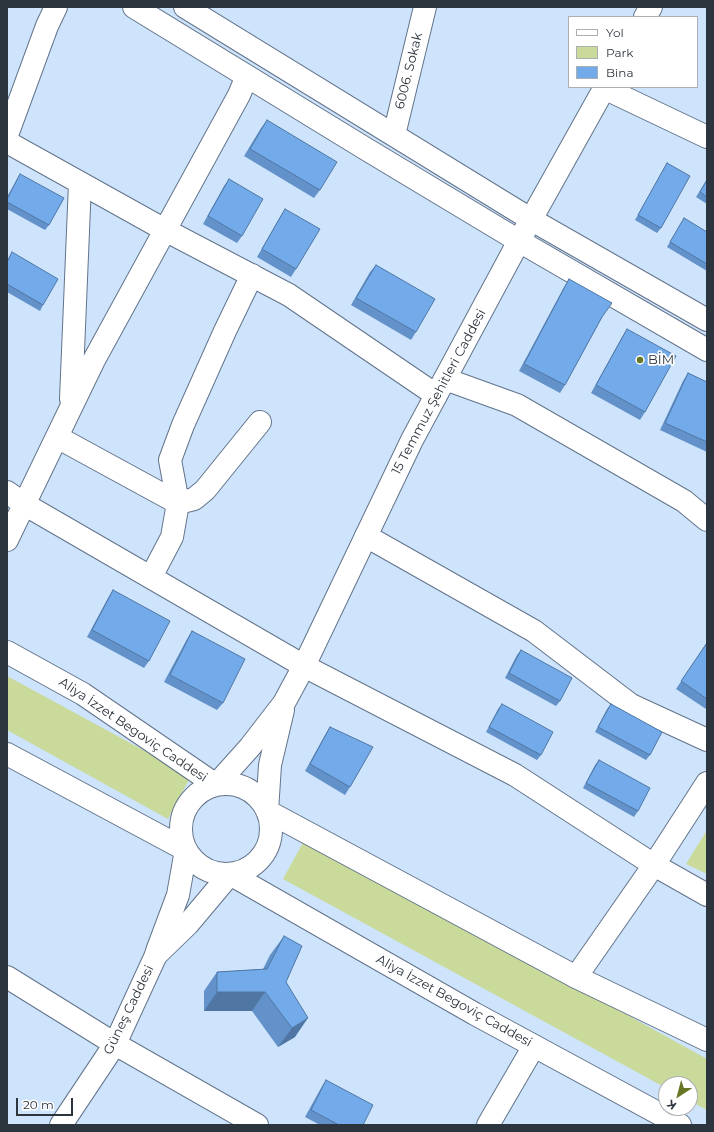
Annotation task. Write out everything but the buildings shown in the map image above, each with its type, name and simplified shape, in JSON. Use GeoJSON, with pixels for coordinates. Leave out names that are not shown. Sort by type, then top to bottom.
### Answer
{"type":"FeatureCollection","features":[{"type":"Feature","properties":{"kind":"street"},"geometry":{"type":"LineString","coordinates":[[7,135],[47,26],[56,7]]}},
{"type":"Feature","properties":{"kind":"street"},"geometry":{"type":"LineString","coordinates":[[134,7],[519,241],[707,350]]}},
{"type":"Feature","properties":{"kind":"street"},"geometry":{"type":"LineString","coordinates":[[185,7],[532,220],[707,320]]}},
{"type":"Feature","properties":{"kind":"street","name":"6006. Sokak"},"geometry":{"type":"LineString","coordinates":[[394,135],[425,7]]}},
{"type":"Feature","properties":{"kind":"street"},"geometry":{"type":"LineString","coordinates":[[646,16],[651,7]]}},
{"type":"Feature","properties":{"kind":"street"},"geometry":{"type":"LineString","coordinates":[[7,540],[16,498],[57,437],[94,360],[239,95],[247,76]]}},
{"type":"Feature","properties":{"kind":"street"},"geometry":{"type":"LineString","coordinates":[[604,88],[707,137]]}},
{"type":"Feature","properties":{"kind":"street","name":"15 Temmuz Şehitleri Caddesi"},"geometry":{"type":"LineString","coordinates":[[284,702],[304,666],[412,440],[519,241],[604,88]]}},
{"type":"Feature","properties":{"kind":"street"},"geometry":{"type":"LineString","coordinates":[[7,142],[165,230],[289,295],[441,387],[517,405],[684,501],[707,520]]}},
{"type":"Feature","properties":{"kind":"street"},"geometry":{"type":"LineString","coordinates":[[71,408],[80,183]]}},
{"type":"Feature","properties":{"kind":"street"},"geometry":{"type":"LineString","coordinates":[[150,576],[172,537],[178,503],[170,460],[183,426],[225,331],[252,275]]}},
{"type":"Feature","properties":{"kind":"street"},"geometry":{"type":"LineString","coordinates":[[57,437],[178,503],[194,499],[205,490],[260,422]]}},
{"type":"Feature","properties":{"kind":"street"},"geometry":{"type":"LineString","coordinates":[[16,498],[304,666],[515,776],[654,864],[707,894]]}},
{"type":"Feature","properties":{"kind":"street"},"geometry":{"type":"LineString","coordinates":[[366,536],[534,631],[631,705],[707,740]]}},
{"type":"Feature","properties":{"kind":"street","name":"Aliya İzzet Begoviç Caddesi"},"geometry":{"type":"LineString","coordinates":[[7,652],[83,694],[216,785]]}},
{"type":"Feature","properties":{"kind":"street"},"geometry":{"type":"LineString","coordinates":[[216,785],[250,747],[284,702]]}},
{"type":"Feature","properties":{"kind":"street"},"geometry":{"type":"LineString","coordinates":[[267,811],[270,765],[284,702]]}},
{"type":"Feature","properties":{"kind":"street"},"geometry":{"type":"LineString","coordinates":[[8,758],[186,850]]}},
{"type":"Feature","properties":{"kind":"street"},"geometry":{"type":"LineString","coordinates":[[228,783],[246,789],[255,795],[262,802],[267,811],[271,825],[270,839],[265,852],[256,863],[244,871],[230,874],[217,874],[204,869],[194,861],[186,850],[182,837],[181,824],[185,810],[192,799],[203,790],[216,785],[228,783]]}},
{"type":"Feature","properties":{"kind":"street"},"geometry":{"type":"LineString","coordinates":[[576,977],[654,864],[707,783]]}},
{"type":"Feature","properties":{"kind":"street"},"geometry":{"type":"LineString","coordinates":[[267,811],[576,977],[707,1040]]}},
{"type":"Feature","properties":{"kind":"street","name":"Güneş Caddesi"},"geometry":{"type":"LineString","coordinates":[[61,1125],[115,1044],[156,955],[178,895],[186,850]]}},
{"type":"Feature","properties":{"kind":"street"},"geometry":{"type":"LineString","coordinates":[[156,955],[188,924],[230,874]]}},
{"type":"Feature","properties":{"kind":"street","name":"Aliya İzzet Begoviç Caddesi"},"geometry":{"type":"LineString","coordinates":[[230,874],[475,1014],[680,1125]]}},
{"type":"Feature","properties":{"kind":"street"},"geometry":{"type":"LineString","coordinates":[[7,977],[115,1044],[257,1125]]}},
{"type":"Feature","properties":{"kind":"street"},"geometry":{"type":"LineString","coordinates":[[488,1125],[534,1046]]}},
{"type":"Feature","properties":{"kind":"green space"},"geometry":{"type":"Polygon","coordinates":[[[7,676],[191,776],[168,819],[7,730],[7,676]]]}},
{"type":"Feature","properties":{"kind":"green space"},"geometry":{"type":"Polygon","coordinates":[[[707,830],[707,874],[686,864],[707,830]]]}},
{"type":"Feature","properties":{"kind":"green space"},"geometry":{"type":"Polygon","coordinates":[[[306,837],[707,1059],[707,1110],[698,1105],[698,1076],[658,1076],[658,1084],[283,879],[306,837]]]}},
{"type":"Feature","properties":{"kind":"place","name":"BİM"},"geometry":{"type":"Point","coordinates":[640,360]}}]}
